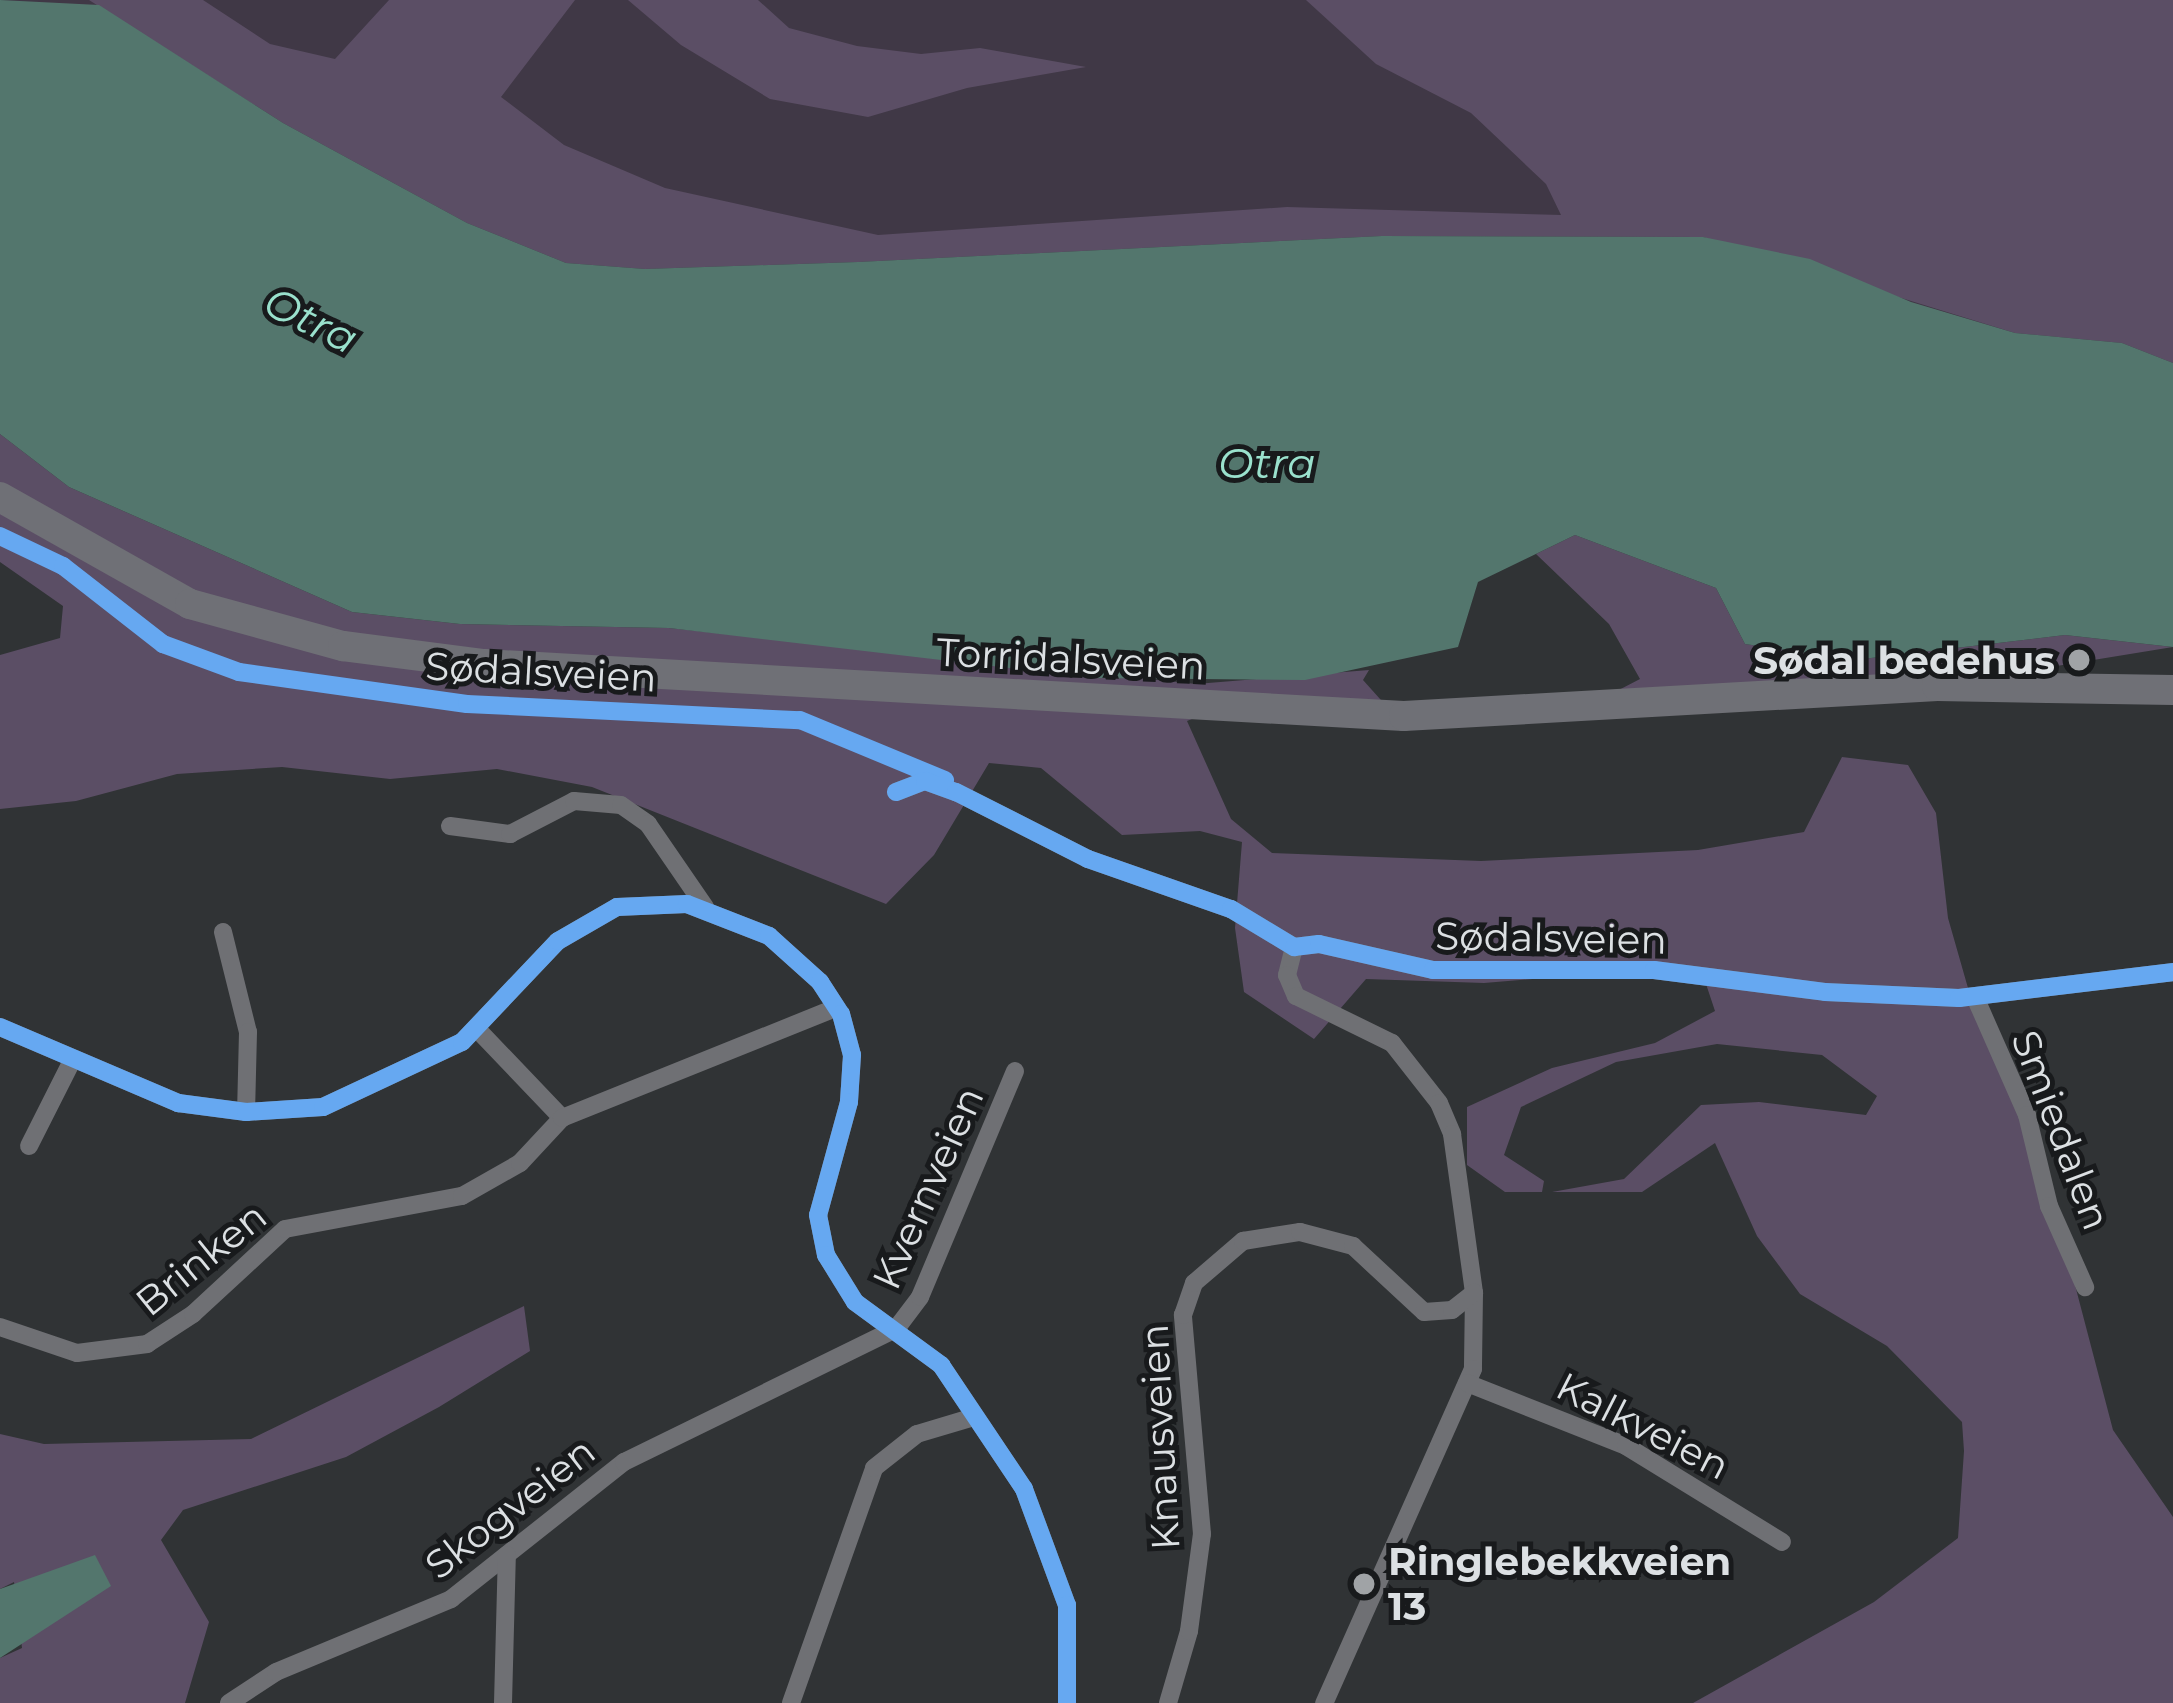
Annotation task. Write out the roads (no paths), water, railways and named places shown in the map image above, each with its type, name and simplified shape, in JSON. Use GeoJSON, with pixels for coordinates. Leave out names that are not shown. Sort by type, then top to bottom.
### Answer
{"type":"FeatureCollection","features":[{"type":"Feature","properties":{"kind":"main road","name":"Torridalsveien"},"geometry":{"type":"LineString","coordinates":[[0,497],[190,604],[344,646],[484,664],[1404,716],[1937,686],[2173,690]]}},
{"type":"Feature","properties":{"kind":"street","name":"Sødalsveien"},"geometry":{"type":"LineString","coordinates":[[896,792],[925,781],[956,792],[1088,859],[1231,909],[1294,947],[1319,944],[1462,973],[1654,970],[1826,992],[1976,997],[2173,972]]}},
{"type":"Feature","properties":{"kind":"street"},"geometry":{"type":"LineString","coordinates":[[450,826],[510,834],[574,801],[621,805],[649,824],[705,908]]}},
{"type":"Feature","properties":{"kind":"street"},"geometry":{"type":"LineString","coordinates":[[0,1027],[178,1103],[246,1112],[347,1100],[478,1030],[576,926],[640,903],[705,908],[790,952],[836,1008],[853,1081],[822,1195],[820,1237],[855,1301],[896,1329]]}},
{"type":"Feature","properties":{"kind":"street"},"geometry":{"type":"LineString","coordinates":[[223,932],[248,1032],[246,1112]]}},
{"type":"Feature","properties":{"kind":"street"},"geometry":{"type":"LineString","coordinates":[[1294,947],[1287,975],[1296,996],[1392,1043],[1439,1103],[1452,1134],[1474,1293],[1476,1351],[1467,1383],[1324,1703]]}},
{"type":"Feature","properties":{"kind":"street","name":"Smiedalen"},"geometry":{"type":"LineString","coordinates":[[1976,997],[2027,1114],[2049,1206],[2085,1287]]}},
{"type":"Feature","properties":{"kind":"street","name":"Brinken"},"geometry":{"type":"LineString","coordinates":[[0,1327],[76,1353],[147,1344],[194,1314],[284,1229],[462,1196],[520,1163],[562,1118],[836,1008]]}},
{"type":"Feature","properties":{"kind":"street"},"geometry":{"type":"LineString","coordinates":[[478,1030],[562,1118]]}},
{"type":"Feature","properties":{"kind":"street"},"geometry":{"type":"LineString","coordinates":[[29,1147],[73,1059]]}},
{"type":"Feature","properties":{"kind":"street","name":"Kvernveien"},"geometry":{"type":"LineString","coordinates":[[1016,1071],[920,1297],[896,1329],[941,1365],[1024,1489],[1060,1572],[1071,1634],[1067,1703]]}},
{"type":"Feature","properties":{"kind":"street","name":"Knausveien"},"geometry":{"type":"LineString","coordinates":[[1168,1703],[1190,1630],[1202,1534],[1183,1316],[1194,1283],[1243,1241],[1300,1232],[1353,1246],[1424,1312],[1452,1310],[1474,1293]]}},
{"type":"Feature","properties":{"kind":"street","name":"Skogveien"},"geometry":{"type":"LineString","coordinates":[[229,1703],[275,1672],[451,1599],[624,1462],[790,1387],[896,1329]]}},
{"type":"Feature","properties":{"kind":"street","name":"Kalkveien"},"geometry":{"type":"LineString","coordinates":[[1467,1383],[1626,1446],[1782,1542]]}},
{"type":"Feature","properties":{"kind":"street"},"geometry":{"type":"LineString","coordinates":[[791,1703],[874,1468],[917,1434],[974,1417]]}},
{"type":"Feature","properties":{"kind":"street"},"geometry":{"type":"LineString","coordinates":[[502,1703],[507,1555]]}},
{"type":"Feature","properties":{"kind":"water","name":"Otra"},"geometry":{"type":"Polygon","coordinates":[[[0,0],[99,5],[283,123],[467,223],[566,263],[645,269],[858,262],[1382,236],[1703,237],[1810,259],[1911,302],[2015,333],[2122,343],[2173,363],[2173,647],[2065,635],[1854,660],[1745,644],[1716,588],[1575,535],[1478,582],[1458,647],[1305,680],[1094,678],[669,628],[460,624],[352,612],[69,487],[0,434],[0,0]]]}},
{"type":"Feature","properties":{"kind":"water"},"geometry":{"type":"Polygon","coordinates":[[[95,1555],[111,1586],[0,1658],[0,1589],[95,1555]]]}},
{"type":"Feature","properties":{"kind":"place","name":"Sødal bedehus"},"geometry":{"type":"Point","coordinates":[2079,660]}},
{"type":"Feature","properties":{"kind":"place","name":"Ringlebekkveien 13"},"geometry":{"type":"Point","coordinates":[1364,1584]}}]}
